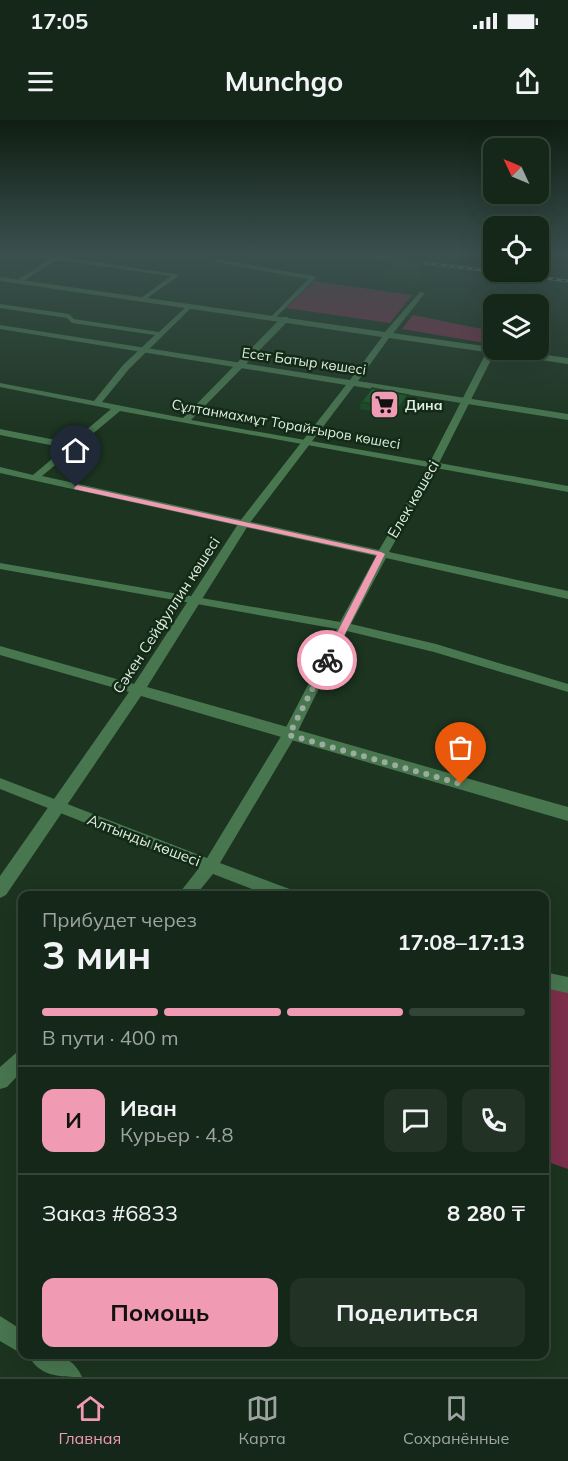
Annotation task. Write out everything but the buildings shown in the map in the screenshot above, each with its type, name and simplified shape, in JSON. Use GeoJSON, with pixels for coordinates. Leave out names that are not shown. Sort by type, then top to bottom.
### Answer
{"type":"FeatureCollection","features":[{"type":"Feature","properties":{"kind":"street"},"geometry":{"type":"LineString","coordinates":[[46,313],[69,316],[72,321],[160,334]]}},
{"type":"Feature","properties":{"kind":"street"},"geometry":{"type":"LineString","coordinates":[[97,403],[126,367],[183,313]]}},
{"type":"Feature","properties":{"kind":"street"},"geometry":{"type":"LineString","coordinates":[[236,313],[483,348]]}},
{"type":"Feature","properties":{"kind":"street"},"geometry":{"type":"LineString","coordinates":[[273,318],[278,313]]}},
{"type":"Feature","properties":{"kind":"street"},"geometry":{"type":"LineString","coordinates":[[388,334],[406,313]]}},
{"type":"Feature","properties":{"kind":"street"},"geometry":{"type":"LineString","coordinates":[[185,421],[285,319]]}},
{"type":"Feature","properties":{"kind":"street","name":"Есет Батыр көшесі"},"geometry":{"type":"LineString","coordinates":[[0,327],[141,352],[353,382],[568,417]]}},
{"type":"Feature","properties":{"kind":"street","name":"Сәкен Сейфуллин көшесі"},"geometry":{"type":"LineString","coordinates":[[0,890],[137,691],[244,523],[308,442],[388,334]]}},
{"type":"Feature","properties":{"kind":"street"},"geometry":{"type":"LineString","coordinates":[[549,358],[568,361]]}},
{"type":"Feature","properties":{"kind":"street","name":"Елек көшесі"},"geometry":{"type":"LineString","coordinates":[[189,891],[210,866],[289,735],[381,554],[434,464],[487,360]]}},
{"type":"Feature","properties":{"kind":"street","name":"Сұлтанмахмұт Торайғыров көшесі"},"geometry":{"type":"LineString","coordinates":[[0,384],[185,421],[568,489]]}},
{"type":"Feature","properties":{"kind":"street"},"geometry":{"type":"LineString","coordinates":[[35,478],[70,446],[119,407]]}},
{"type":"Feature","properties":{"kind":"street"},"geometry":{"type":"LineString","coordinates":[[0,432],[70,446]]}},
{"type":"Feature","properties":{"kind":"street"},"geometry":{"type":"LineString","coordinates":[[0,471],[568,595]]}},
{"type":"Feature","properties":{"kind":"street"},"geometry":{"type":"LineString","coordinates":[[0,566],[344,626],[436,648],[568,688]]}},
{"type":"Feature","properties":{"kind":"street"},"geometry":{"type":"LineString","coordinates":[[0,650],[568,814]]}},
{"type":"Feature","properties":{"kind":"street","name":"Алтынды көшесі"},"geometry":{"type":"LineString","coordinates":[[0,783],[276,891]]}},
{"type":"Feature","properties":{"kind":"street"},"geometry":{"type":"LineString","coordinates":[[549,981],[568,985]]}},
{"type":"Feature","properties":{"kind":"street"},"geometry":{"type":"LineString","coordinates":[[0,1080],[18,1063]]}},
{"type":"Feature","properties":{"kind":"street"},"geometry":{"type":"LineString","coordinates":[[0,1327],[18,1340]]}},
{"type":"Feature","properties":{"kind":"street"},"geometry":{"type":"LineString","coordinates":[[46,1359],[70,1377]]}},
{"type":"Feature","properties":{"kind":"shaded area"},"geometry":{"type":"Polygon","coordinates":[[[318,313],[398,313],[390,323],[318,313]]]}},
{"type":"Feature","properties":{"kind":"shaded area"},"geometry":{"type":"Polygon","coordinates":[[[413,315],[483,329],[483,343],[402,329],[413,315]]]}},
{"type":"Feature","properties":{"kind":"shaded area"},"geometry":{"type":"Polygon","coordinates":[[[549,989],[568,991],[568,1169],[549,1162],[549,989]]]}},
{"type":"Feature","properties":{"kind":"way so far"},"geometry":{"type":"LineString","coordinates":[[327,660],[289,735],[461,784]]}},
{"type":"Feature","properties":{"kind":"place","name":"Дина"},"geometry":{"type":"Point","coordinates":[384,405]}},
{"type":"Feature","properties":{"kind":"route"},"geometry":{"type":"LineString","coordinates":[[76,487],[381,554],[327,660]]}}]}
